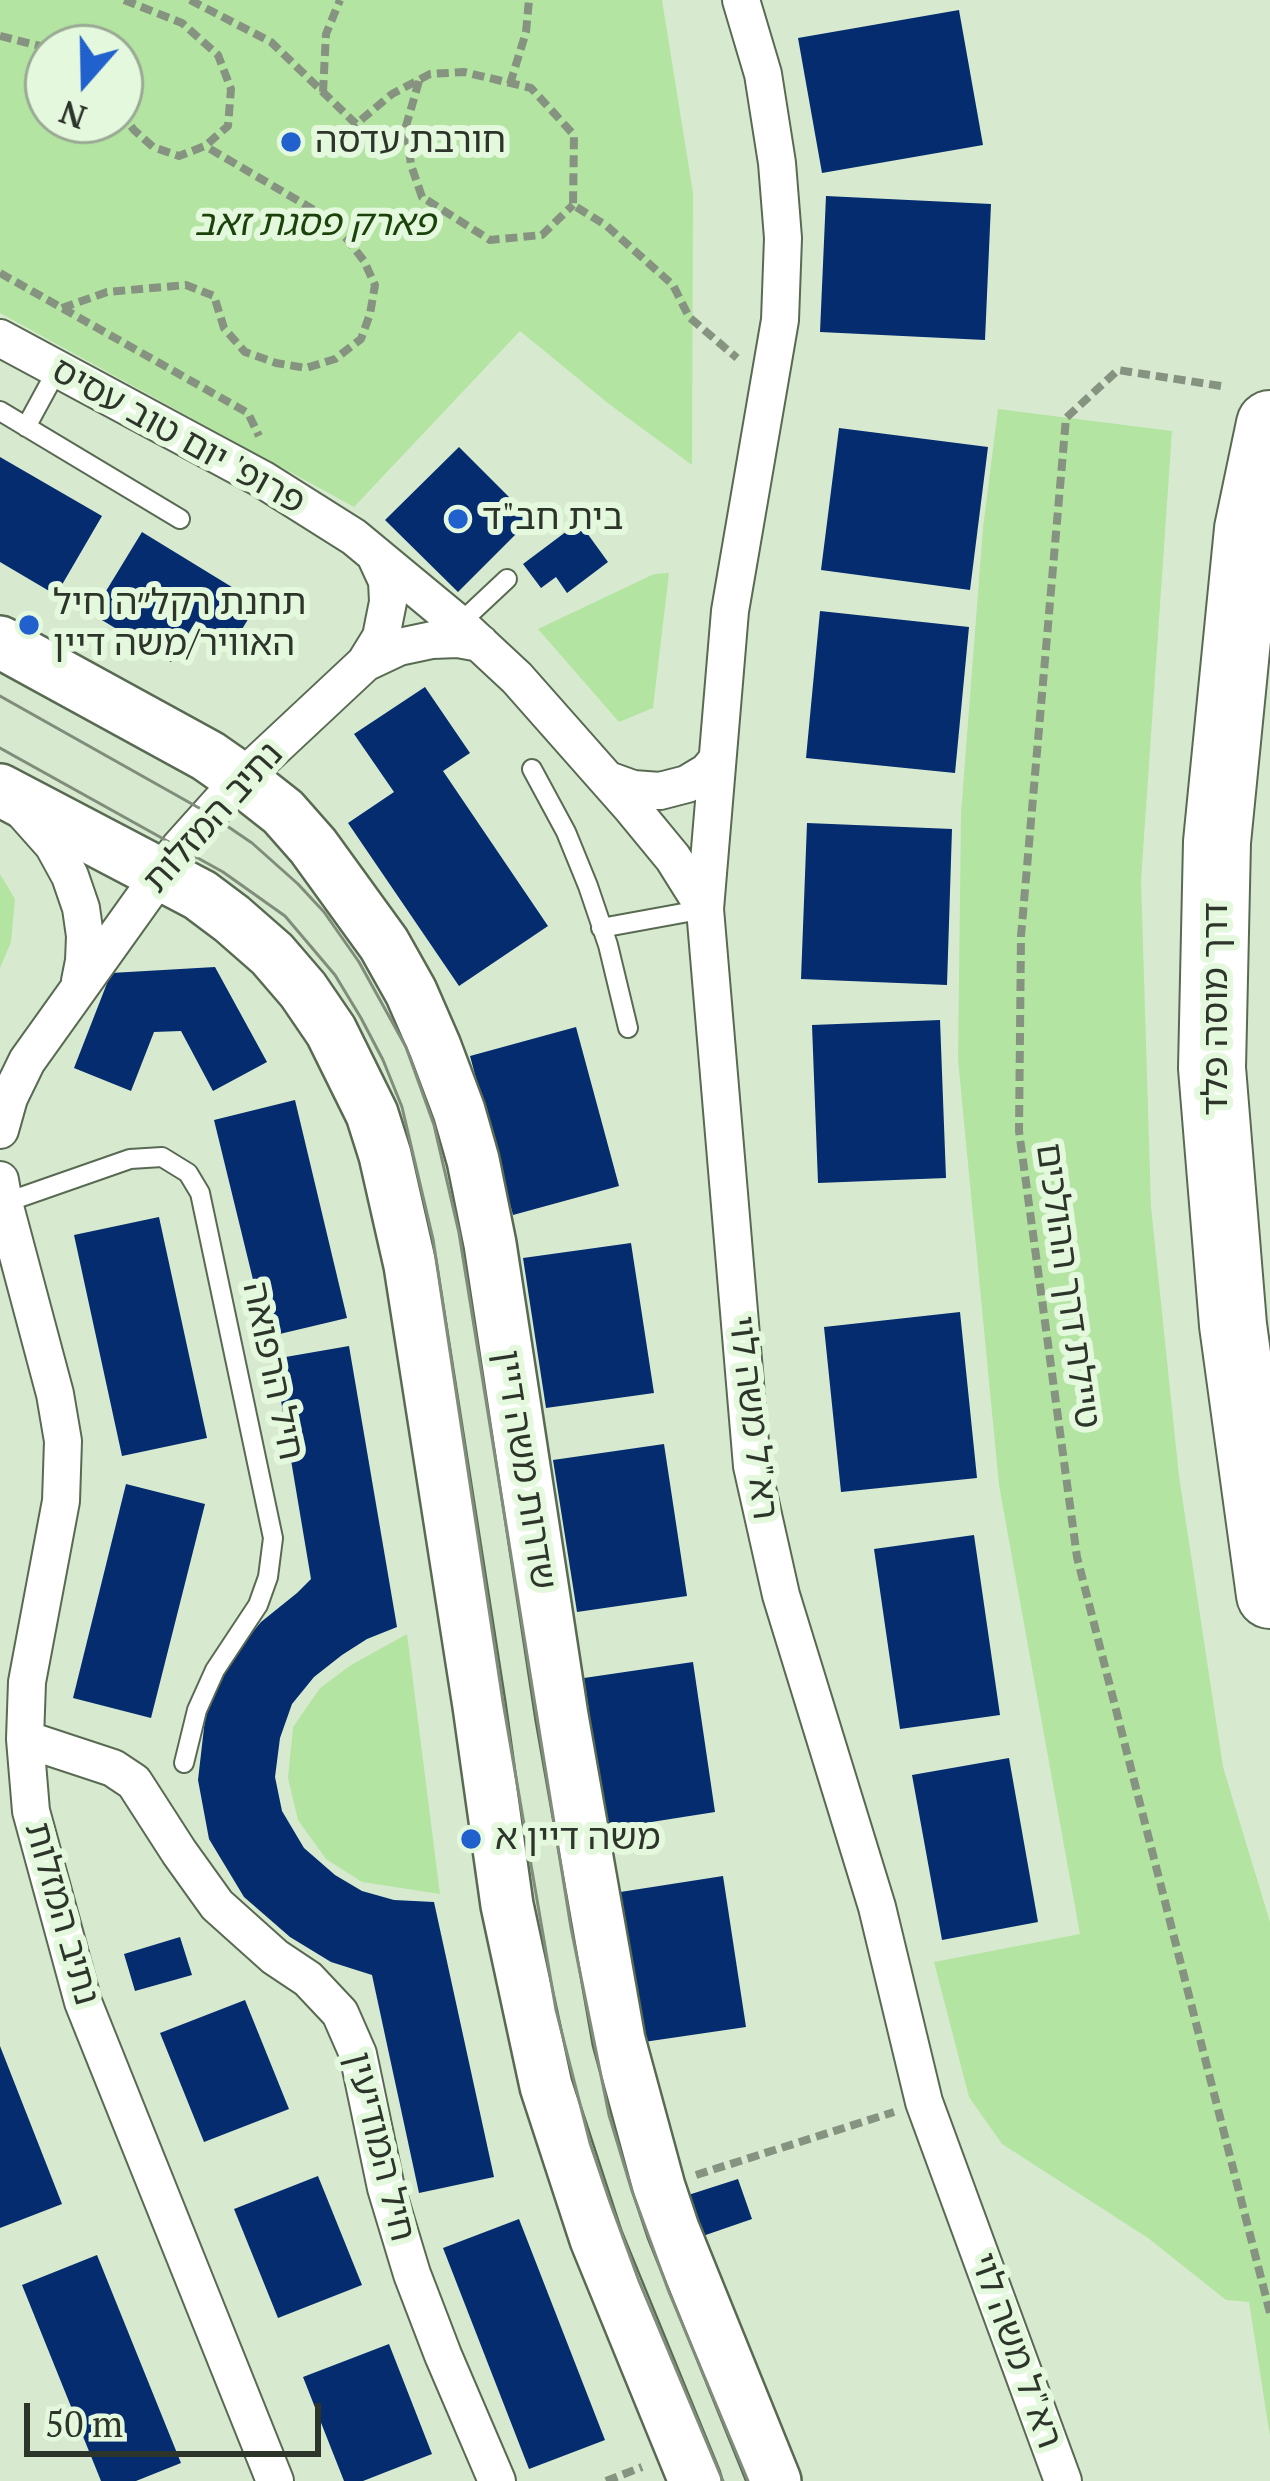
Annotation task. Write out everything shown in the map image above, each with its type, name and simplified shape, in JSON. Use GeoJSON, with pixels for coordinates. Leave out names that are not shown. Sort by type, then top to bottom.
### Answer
{"type":"FeatureCollection","features":[{"type":"Feature","properties":{"kind":"highway","name":"דרך מוסה פלד"},"geometry":{"type":"LineString","coordinates":[[1245,405],[1248,529],[1217,842],[1212,1068],[1234,1324],[1270,1595]]}},
{"type":"Feature","properties":{"kind":"street"},"geometry":{"type":"LineString","coordinates":[[741,0],[763,74],[783,238],[780,320],[770,386]]}},
{"type":"Feature","properties":{"kind":"street","name":"פרופ' יום טוב עסיס"},"geometry":{"type":"LineString","coordinates":[[0,338],[262,479],[365,546],[518,678],[673,858],[705,909]]}},
{"type":"Feature","properties":{"kind":"street","name":"רא\"ל משה לוי"},"geometry":{"type":"LineString","coordinates":[[770,386],[730,611],[705,909],[752,1466],[781,1595],[877,1907],[924,2102],[1063,2481]]}},
{"type":"Feature","properties":{"kind":"street","name":"נתיב המזלות"},"geometry":{"type":"LineString","coordinates":[[0,1130],[26,1061],[160,873],[241,778],[365,663],[381,637],[388,581],[365,546]]}},
{"type":"Feature","properties":{"kind":"street","name":"נתיב המזלות"},"geometry":{"type":"LineString","coordinates":[[365,663],[399,647],[470,634]]}},
{"type":"Feature","properties":{"kind":"street","name":"שדרות משה דיין"},"geometry":{"type":"LineString","coordinates":[[0,642],[188,745],[283,812],[383,944],[411,992],[459,1111],[490,1244],[562,1716],[619,2040],[658,2187],[775,2481]]}},
{"type":"Feature","properties":{"kind":"street"},"geometry":{"type":"LineString","coordinates":[[608,780],[633,789],[660,791],[687,784],[717,760]]}},
{"type":"Feature","properties":{"kind":"street"},"geometry":{"type":"LineString","coordinates":[[1,790],[200,896],[272,954],[331,1031],[372,1114],[410,1265],[507,1905],[547,2086],[596,2239],[694,2481]]}},
{"type":"Feature","properties":{"kind":"street","name":"נתיב המזלות"},"geometry":{"type":"LineString","coordinates":[[1,790],[53,845],[70,876],[85,936],[78,986]]}},
{"type":"Feature","properties":{"kind":"street","name":"נתיב המזלות"},"geometry":{"type":"LineString","coordinates":[[2,1192],[40,1331],[63,1441],[61,1501],[27,1682],[25,1739],[31,1811],[83,2002],[274,2481]]}},
{"type":"Feature","properties":{"kind":"street","name":"חיל המודיעין"},"geometry":{"type":"LineString","coordinates":[[25,1739],[113,1768],[134,1781],[217,1905],[275,1957],[308,1979],[340,2013],[358,2054],[386,2188],[412,2274],[497,2481]]}},
{"type":"Feature","properties":{"kind":"lane"},"geometry":{"type":"LineString","coordinates":[[26,427],[57,370]]}},
{"type":"Feature","properties":{"kind":"lane"},"geometry":{"type":"LineString","coordinates":[[0,412],[181,519]]}},
{"type":"Feature","properties":{"kind":"lane"},"geometry":{"type":"LineString","coordinates":[[470,634],[507,579]]}},
{"type":"Feature","properties":{"kind":"lane"},"geometry":{"type":"LineString","coordinates":[[532,769],[566,832],[602,928],[628,1028]]}},
{"type":"Feature","properties":{"kind":"lane"},"geometry":{"type":"LineString","coordinates":[[602,928],[705,909]]}},
{"type":"Feature","properties":{"kind":"lane","name":"חיל הרפואה"},"geometry":{"type":"LineString","coordinates":[[2,1192],[130,1159],[162,1157],[188,1173],[200,1193],[273,1538],[258,1606],[215,1670],[197,1711],[184,1763]]}},
{"type":"Feature","properties":{"kind":"path"},"geometry":{"type":"LineString","coordinates":[[124,0],[182,23],[218,55],[231,89],[228,126],[205,146],[178,156],[144,139]]}},
{"type":"Feature","properties":{"kind":"path"},"geometry":{"type":"LineString","coordinates":[[190,0],[271,42],[356,124],[392,94],[430,74],[464,72],[531,88],[574,135],[573,206],[542,235],[490,240],[422,197],[406,127],[419,80]]}},
{"type":"Feature","properties":{"kind":"path"},"geometry":{"type":"LineString","coordinates":[[323,92],[326,34],[340,0]]}},
{"type":"Feature","properties":{"kind":"path"},"geometry":{"type":"LineString","coordinates":[[510,83],[526,32],[529,0]]}},
{"type":"Feature","properties":{"kind":"path"},"geometry":{"type":"LineString","coordinates":[[62,308],[106,292],[186,286],[214,296],[224,328],[245,352],[276,363],[306,368],[334,358],[361,339],[375,284],[347,239],[321,214],[205,146]]}},
{"type":"Feature","properties":{"kind":"path"},"geometry":{"type":"LineString","coordinates":[[573,206],[608,226],[673,285],[689,317],[770,386]]}},
{"type":"Feature","properties":{"kind":"path"},"geometry":{"type":"LineString","coordinates":[[0,272],[248,413],[262,444],[262,479]]}},
{"type":"Feature","properties":{"kind":"path","name":"טיילת דרך ההולכים"},"geometry":{"type":"LineString","coordinates":[[1245,405],[1118,370],[1066,418],[1021,936],[1019,1131],[1077,1557],[1270,2313]]}},
{"type":"Feature","properties":{"kind":"path"},"geometry":{"type":"LineString","coordinates":[[658,2187],[924,2102]]}},
{"type":"Feature","properties":{"kind":"green space","name":"פארק פסגת זאב"},"geometry":{"type":"Polygon","coordinates":[[[0,0],[662,0],[693,193],[692,465],[520,331],[354,507],[0,313],[0,0]]]}},
{"type":"Feature","properties":{"kind":"green space"},"geometry":{"type":"Polygon","coordinates":[[[998,409],[1172,431],[1141,880],[1151,1207],[1179,1476],[1223,1767],[1270,1922],[1270,2436],[1249,2302],[1226,2300],[1148,2238],[1002,2144],[969,2097],[934,1962],[1080,1934],[999,1485],[958,1060],[961,813],[983,528],[998,409]]]}},
{"type":"Feature","properties":{"kind":"green space"},"geometry":{"type":"Polygon","coordinates":[[[669,573],[653,708],[619,722],[538,629],[654,574],[669,573]]]}},
{"type":"Feature","properties":{"kind":"green space"},"geometry":{"type":"Polygon","coordinates":[[[0,874],[15,899],[11,942],[0,968],[0,874]]]}},
{"type":"Feature","properties":{"kind":"green space"},"geometry":{"type":"Polygon","coordinates":[[[407,1634],[440,1894],[362,1882],[326,1859],[298,1820],[288,1778],[293,1727],[320,1688],[407,1634]]]}},
{"type":"Feature","properties":{"kind":"building"},"geometry":{"type":"Polygon","coordinates":[[[959,10],[983,145],[822,173],[798,38],[959,10]]]}},
{"type":"Feature","properties":{"kind":"building"},"geometry":{"type":"Polygon","coordinates":[[[826,196],[991,204],[985,340],[820,332],[826,196]]]}},
{"type":"Feature","properties":{"kind":"building"},"geometry":{"type":"Polygon","coordinates":[[[839,428],[988,447],[970,590],[821,570],[839,428]]]}},
{"type":"Feature","properties":{"kind":"building","name":"בית חב\"ד"},"geometry":{"type":"Polygon","coordinates":[[[459,447],[531,519],[458,592],[385,520],[459,447]]]}},
{"type":"Feature","properties":{"kind":"building"},"geometry":{"type":"Polygon","coordinates":[[[0,457],[102,516],[56,595],[0,562],[0,457]]]}},
{"type":"Feature","properties":{"kind":"building"},"geometry":{"type":"Polygon","coordinates":[[[579,522],[608,562],[567,593],[556,577],[541,588],[523,564],[579,522]]]}},
{"type":"Feature","properties":{"kind":"building"},"geometry":{"type":"Polygon","coordinates":[[[142,532],[258,603],[233,644],[196,621],[171,662],[92,614],[142,532]]]}},
{"type":"Feature","properties":{"kind":"building"},"geometry":{"type":"Polygon","coordinates":[[[820,611],[969,627],[955,773],[806,758],[820,611]]]}},
{"type":"Feature","properties":{"kind":"building"},"geometry":{"type":"Polygon","coordinates":[[[425,687],[470,753],[443,771],[548,926],[459,986],[348,823],[394,792],[354,734],[425,687]]]}},
{"type":"Feature","properties":{"kind":"building"},"geometry":{"type":"Polygon","coordinates":[[[807,823],[952,829],[947,985],[801,979],[807,823]]]}},
{"type":"Feature","properties":{"kind":"building"},"geometry":{"type":"Polygon","coordinates":[[[215,967],[267,1062],[213,1091],[181,1031],[154,1032],[131,1091],[74,1068],[111,973],[215,967]]]}},
{"type":"Feature","properties":{"kind":"building"},"geometry":{"type":"Polygon","coordinates":[[[940,1020],[946,1178],[818,1183],[812,1025],[940,1020]]]}},
{"type":"Feature","properties":{"kind":"building"},"geometry":{"type":"Polygon","coordinates":[[[576,1027],[619,1186],[513,1215],[470,1056],[576,1027]]]}},
{"type":"Feature","properties":{"kind":"building"},"geometry":{"type":"Polygon","coordinates":[[[295,1100],[347,1318],[267,1337],[214,1120],[295,1100]]]}},
{"type":"Feature","properties":{"kind":"building"},"geometry":{"type":"Polygon","coordinates":[[[159,1217],[207,1438],[122,1456],[74,1235],[159,1217]]]}},
{"type":"Feature","properties":{"kind":"building"},"geometry":{"type":"Polygon","coordinates":[[[631,1243],[654,1393],[546,1408],[523,1258],[631,1243]]]}},
{"type":"Feature","properties":{"kind":"building"},"geometry":{"type":"Polygon","coordinates":[[[960,1312],[977,1478],[841,1492],[824,1327],[960,1312]]]}},
{"type":"Feature","properties":{"kind":"building"},"geometry":{"type":"Polygon","coordinates":[[[349,1346],[397,1627],[342,1655],[314,1677],[292,1704],[280,1738],[275,1777],[282,1811],[304,1848],[335,1875],[362,1891],[394,1900],[434,1902],[494,2177],[419,2193],[372,1975],[331,1962],[290,1937],[244,1897],[209,1839],[198,1780],[205,1719],[225,1665],[261,1622],[311,1579],[274,1359],[349,1346]]]}},
{"type":"Feature","properties":{"kind":"building"},"geometry":{"type":"Polygon","coordinates":[[[664,1444],[687,1596],[577,1612],[553,1460],[664,1444]]]}},
{"type":"Feature","properties":{"kind":"building"},"geometry":{"type":"Polygon","coordinates":[[[126,1484],[205,1504],[151,1718],[73,1698],[126,1484]]]}},
{"type":"Feature","properties":{"kind":"building"},"geometry":{"type":"Polygon","coordinates":[[[974,1535],[1000,1715],[900,1729],[874,1549],[974,1535]]]}},
{"type":"Feature","properties":{"kind":"building"},"geometry":{"type":"Polygon","coordinates":[[[693,1662],[715,1812],[607,1829],[584,1678],[693,1662]]]}},
{"type":"Feature","properties":{"kind":"building"},"geometry":{"type":"Polygon","coordinates":[[[1009,1758],[1038,1922],[942,1940],[912,1775],[1009,1758]]]}},
{"type":"Feature","properties":{"kind":"building"},"geometry":{"type":"Polygon","coordinates":[[[723,1876],[746,2027],[637,2043],[614,1893],[723,1876]]]}},
{"type":"Feature","properties":{"kind":"building"},"geometry":{"type":"Polygon","coordinates":[[[180,1937],[192,1975],[135,1991],[124,1954],[180,1937]]]}},
{"type":"Feature","properties":{"kind":"building"},"geometry":{"type":"Polygon","coordinates":[[[245,2000],[289,2109],[204,2142],[160,2033],[245,2000]]]}},
{"type":"Feature","properties":{"kind":"building"},"geometry":{"type":"Polygon","coordinates":[[[0,2046],[62,2204],[0,2228],[0,2046]]]}},
{"type":"Feature","properties":{"kind":"building"},"geometry":{"type":"Polygon","coordinates":[[[318,2176],[362,2285],[278,2318],[234,2209],[318,2176]]]}},
{"type":"Feature","properties":{"kind":"building"},"geometry":{"type":"Polygon","coordinates":[[[738,2179],[752,2219],[697,2238],[682,2197],[738,2179]]]}},
{"type":"Feature","properties":{"kind":"building"},"geometry":{"type":"Polygon","coordinates":[[[519,2219],[605,2440],[529,2469],[443,2248],[519,2219]]]}},
{"type":"Feature","properties":{"kind":"building"},"geometry":{"type":"Polygon","coordinates":[[[97,2255],[181,2463],[136,2481],[101,2481],[22,2285],[97,2255]]]}},
{"type":"Feature","properties":{"kind":"building"},"geometry":{"type":"Polygon","coordinates":[[[389,2344],[432,2454],[363,2481],[344,2481],[303,2377],[389,2344]]]}},
{"type":"Feature","properties":{"kind":"tram line"},"geometry":{"type":"LineString","coordinates":[[0,696],[208,813],[252,843],[324,912],[359,962],[406,1047],[434,1125],[459,1233],[571,1928],[609,2115],[669,2292],[748,2481]]}},
{"type":"Feature","properties":{"kind":"tram line"},"geometry":{"type":"LineString","coordinates":[[0,748],[223,872],[285,916],[335,975],[383,1060],[402,1107],[433,1239],[503,1702],[556,2010],[610,2202],[723,2481]]}},
{"type":"Feature","properties":{"kind":"place","name":"חורבת עדסה"},"geometry":{"type":"Point","coordinates":[291,142]}},
{"type":"Feature","properties":{"kind":"place","name":"בית חב\"ד"},"geometry":{"type":"Point","coordinates":[458,519]}},
{"type":"Feature","properties":{"kind":"place","name":"תחנת רקל״ה חיל האוויר/משה דיין"},"geometry":{"type":"Point","coordinates":[29,625]}},
{"type":"Feature","properties":{"kind":"place","name":"משה דיין א"},"geometry":{"type":"Point","coordinates":[471,1839]}}]}
